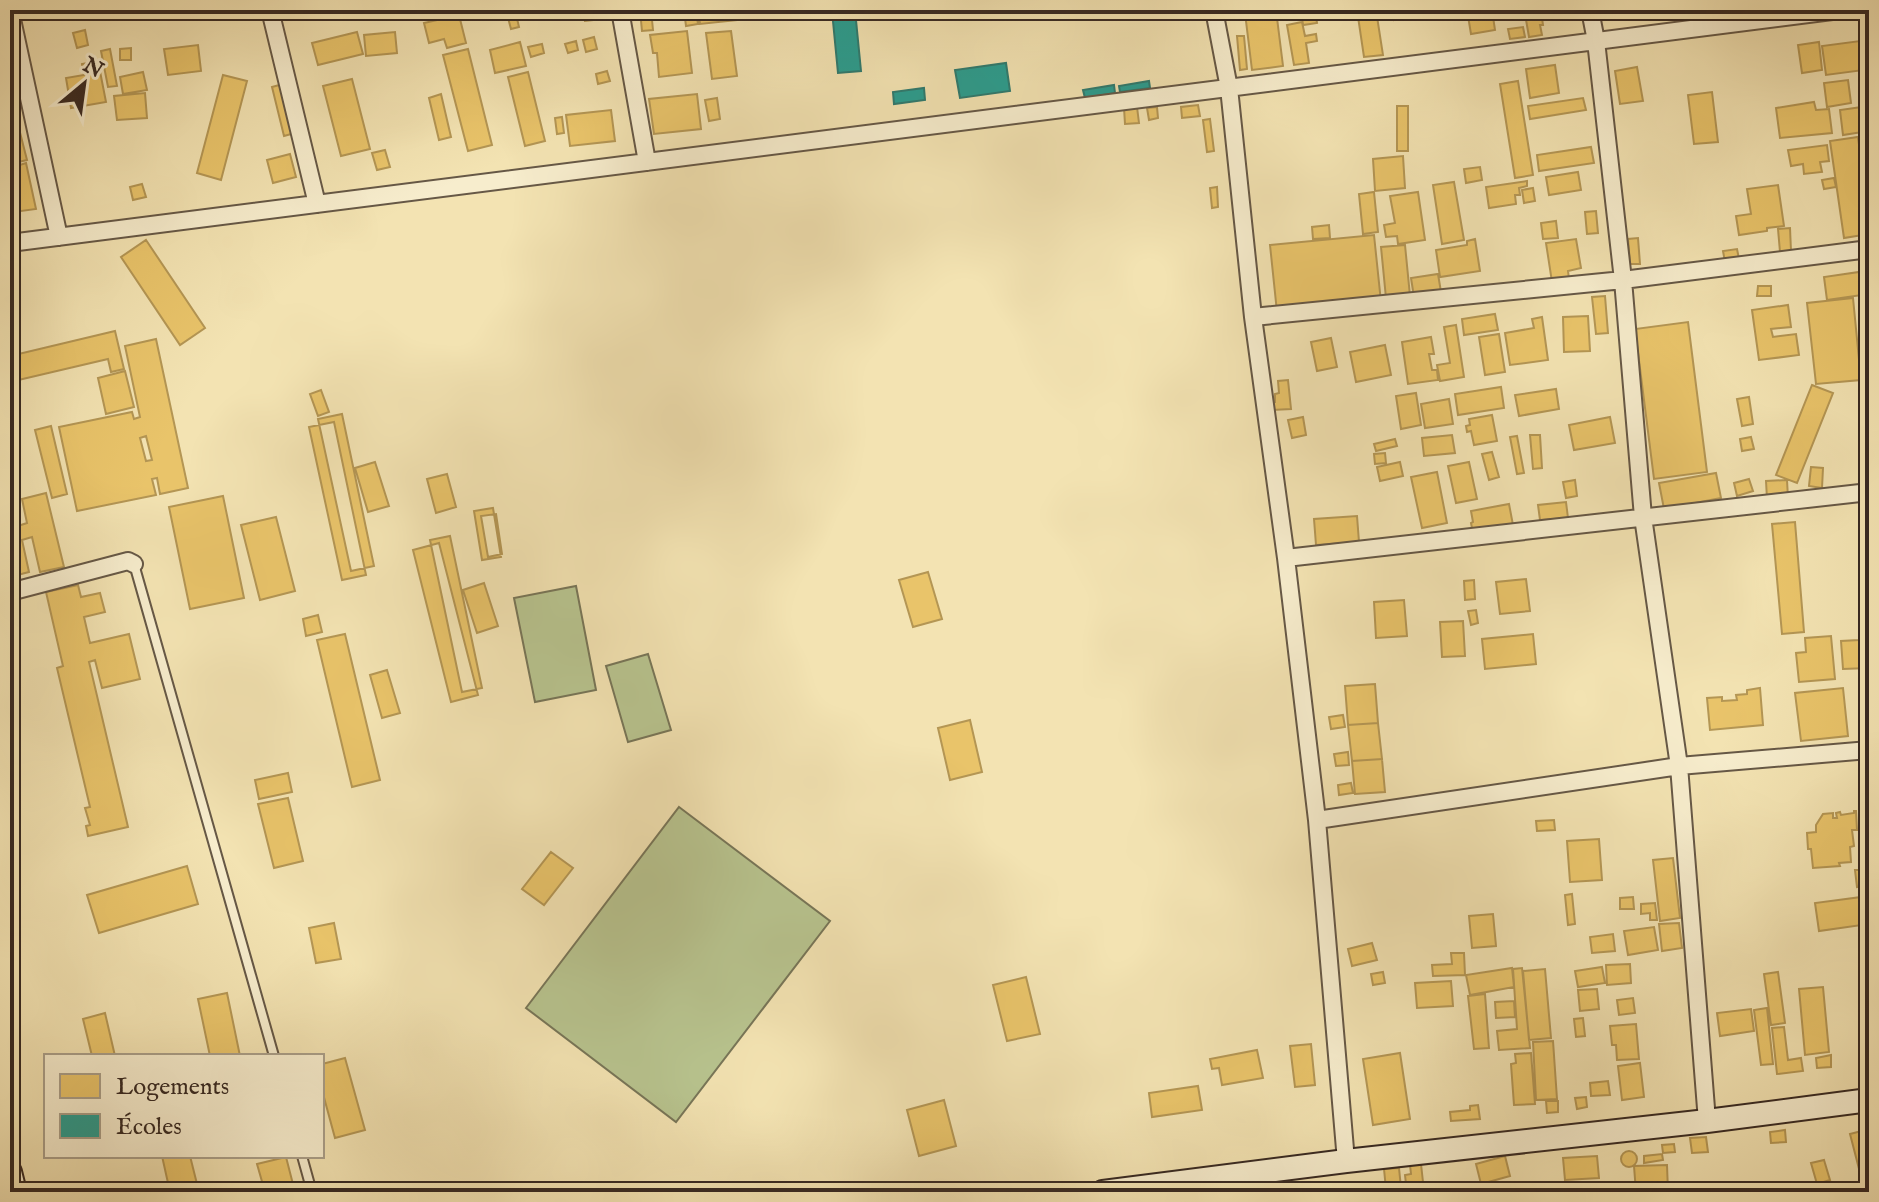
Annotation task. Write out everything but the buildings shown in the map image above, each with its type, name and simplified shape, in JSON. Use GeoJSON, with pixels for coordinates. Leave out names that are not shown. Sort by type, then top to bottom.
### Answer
{"type":"FeatureCollection","features":[{"type":"Feature","properties":{"kind":"street"},"geometry":{"type":"LineString","coordinates":[[10,10],[59,237]]}},
{"type":"Feature","properties":{"kind":"street"},"geometry":{"type":"LineString","coordinates":[[270,10],[317,204]]}},
{"type":"Feature","properties":{"kind":"street"},"geometry":{"type":"LineString","coordinates":[[620,10],[647,162]]}},
{"type":"Feature","properties":{"kind":"street"},"geometry":{"type":"LineString","coordinates":[[1214,10],[1229,88],[1253,317],[1317,820],[1346,1161]]}},
{"type":"Feature","properties":{"kind":"street"},"geometry":{"type":"LineString","coordinates":[[1590,10],[1623,280],[1643,517],[1679,766],[1707,1121]]}},
{"type":"Feature","properties":{"kind":"street"},"geometry":{"type":"LineString","coordinates":[[10,243],[1840,10]]}},
{"type":"Feature","properties":{"kind":"street"},"geometry":{"type":"LineString","coordinates":[[1253,317],[1623,280],[1869,249]]}},
{"type":"Feature","properties":{"kind":"street"},"geometry":{"type":"LineString","coordinates":[[1286,558],[1869,492]]}},
{"type":"Feature","properties":{"kind":"street"},"geometry":{"type":"LineString","coordinates":[[10,592],[128,561],[134,564]]}},
{"type":"Feature","properties":{"kind":"street"},"geometry":{"type":"LineString","coordinates":[[1317,820],[1679,766],[1869,750]]}},
{"type":"Feature","properties":{"kind":"street"},"geometry":{"type":"LineString","coordinates":[[1103,1192],[1168,1188],[1346,1161],[1869,1100]]}},
{"type":"Feature","properties":{"kind":"street"},"geometry":{"type":"LineString","coordinates":[[10,1172],[15,1192]]}},
{"type":"Feature","properties":{"kind":"lane"},"geometry":{"type":"LineString","coordinates":[[134,564],[273,1054]]}},
{"type":"Feature","properties":{"kind":"lane"},"geometry":{"type":"LineString","coordinates":[[303,1158],[312,1192]]}},
{"type":"Feature","properties":{"kind":"green space"},"geometry":{"type":"Polygon","coordinates":[[[576,586],[596,690],[535,702],[514,598],[576,586]]]}},
{"type":"Feature","properties":{"kind":"green space"},"geometry":{"type":"Polygon","coordinates":[[[648,654],[671,730],[628,742],[606,666],[648,654]]]}},
{"type":"Feature","properties":{"kind":"green space"},"geometry":{"type":"Polygon","coordinates":[[[679,807],[830,921],[676,1122],[526,1008],[679,807]]]}}]}
